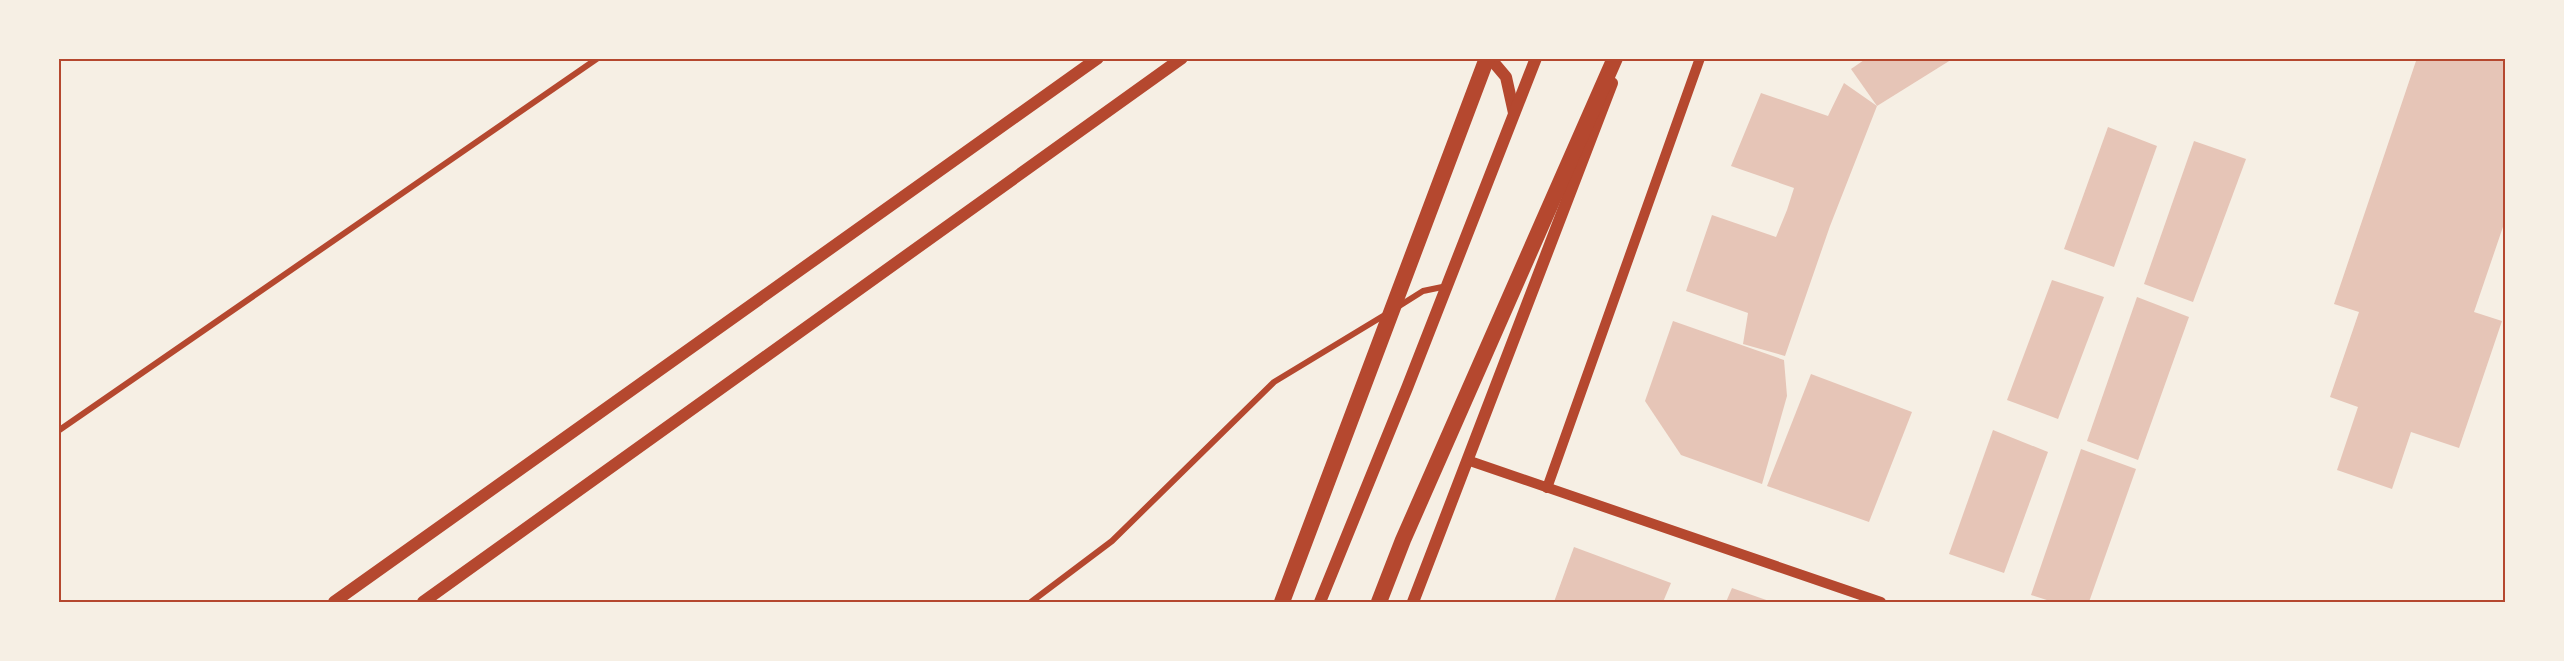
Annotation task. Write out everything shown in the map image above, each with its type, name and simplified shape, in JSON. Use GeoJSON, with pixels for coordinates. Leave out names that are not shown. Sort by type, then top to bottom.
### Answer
{"type":"FeatureCollection","features":[{"type":"Feature","properties":{"kind":"highway"},"geometry":{"type":"LineString","coordinates":[[1282,603],[1488,58]]}},
{"type":"Feature","properties":{"kind":"highway"},"geometry":{"type":"LineString","coordinates":[[1379,603],[1403,540],[1615,58]]}},
{"type":"Feature","properties":{"kind":"main road"},"geometry":{"type":"LineString","coordinates":[[334,603],[1098,58]]}},
{"type":"Feature","properties":{"kind":"main road"},"geometry":{"type":"LineString","coordinates":[[423,603],[1182,58]]}},
{"type":"Feature","properties":{"kind":"main road"},"geometry":{"type":"LineString","coordinates":[[1488,58],[1506,77],[1514,113]]}},
{"type":"Feature","properties":{"kind":"main road"},"geometry":{"type":"LineString","coordinates":[[1320,603],[1536,58]]}},
{"type":"Feature","properties":{"kind":"main road"},"geometry":{"type":"LineString","coordinates":[[1413,603],[1622,58]]}},
{"type":"Feature","properties":{"kind":"street"},"geometry":{"type":"LineString","coordinates":[[58,430],[598,58]]}},
{"type":"Feature","properties":{"kind":"street"},"geometry":{"type":"LineString","coordinates":[[1547,488],[1700,58]]}},
{"type":"Feature","properties":{"kind":"street"},"geometry":{"type":"LineString","coordinates":[[1031,603],[1112,541],[1274,382],[1423,291],[1447,286]]}},
{"type":"Feature","properties":{"kind":"street"},"geometry":{"type":"LineString","coordinates":[[1467,460],[1881,603]]}},
{"type":"Feature","properties":{"kind":"building"},"geometry":{"type":"Polygon","coordinates":[[[1867,58],[1954,58],[1877,106],[1851,69],[1867,58]]]}},
{"type":"Feature","properties":{"kind":"building"},"geometry":{"type":"Polygon","coordinates":[[[2417,58],[2506,58],[2506,218],[2474,312],[2502,321],[2459,448],[2411,432],[2392,489],[2337,470],[2358,407],[2330,397],[2359,312],[2334,304],[2417,58]]]}},
{"type":"Feature","properties":{"kind":"building"},"geometry":{"type":"Polygon","coordinates":[[[1844,83],[1877,106],[1830,226],[1785,356],[1743,344],[1748,313],[1686,291],[1712,215],[1776,237],[1794,188],[1731,166],[1761,93],[1828,116],[1844,83]]]}},
{"type":"Feature","properties":{"kind":"building"},"geometry":{"type":"Polygon","coordinates":[[[2108,127],[2157,146],[2114,267],[2064,249],[2108,127]]]}},
{"type":"Feature","properties":{"kind":"building"},"geometry":{"type":"Polygon","coordinates":[[[2194,141],[2246,159],[2193,302],[2144,284],[2194,141]]]}},
{"type":"Feature","properties":{"kind":"building"},"geometry":{"type":"Polygon","coordinates":[[[2052,280],[2104,297],[2058,419],[2007,400],[2052,280]]]}},
{"type":"Feature","properties":{"kind":"building"},"geometry":{"type":"Polygon","coordinates":[[[2137,297],[2189,317],[2138,460],[2087,441],[2137,297]]]}},
{"type":"Feature","properties":{"kind":"building"},"geometry":{"type":"Polygon","coordinates":[[[1673,321],[1784,360],[1787,396],[1762,484],[1681,455],[1645,401],[1673,321]]]}},
{"type":"Feature","properties":{"kind":"building"},"geometry":{"type":"Polygon","coordinates":[[[1811,374],[1912,412],[1869,522],[1767,486],[1811,374]]]}},
{"type":"Feature","properties":{"kind":"building"},"geometry":{"type":"Polygon","coordinates":[[[1993,430],[2048,452],[2004,573],[1949,554],[1993,430]]]}},
{"type":"Feature","properties":{"kind":"building"},"geometry":{"type":"Polygon","coordinates":[[[2081,449],[2136,469],[2089,602],[2053,602],[2031,595],[2081,449]]]}},
{"type":"Feature","properties":{"kind":"building"},"geometry":{"type":"Polygon","coordinates":[[[1574,547],[1671,583],[1663,602],[1554,602],[1574,547]]]}},
{"type":"Feature","properties":{"kind":"building"},"geometry":{"type":"Polygon","coordinates":[[[1732,588],[1772,602],[1726,602],[1732,588]]]}}]}
